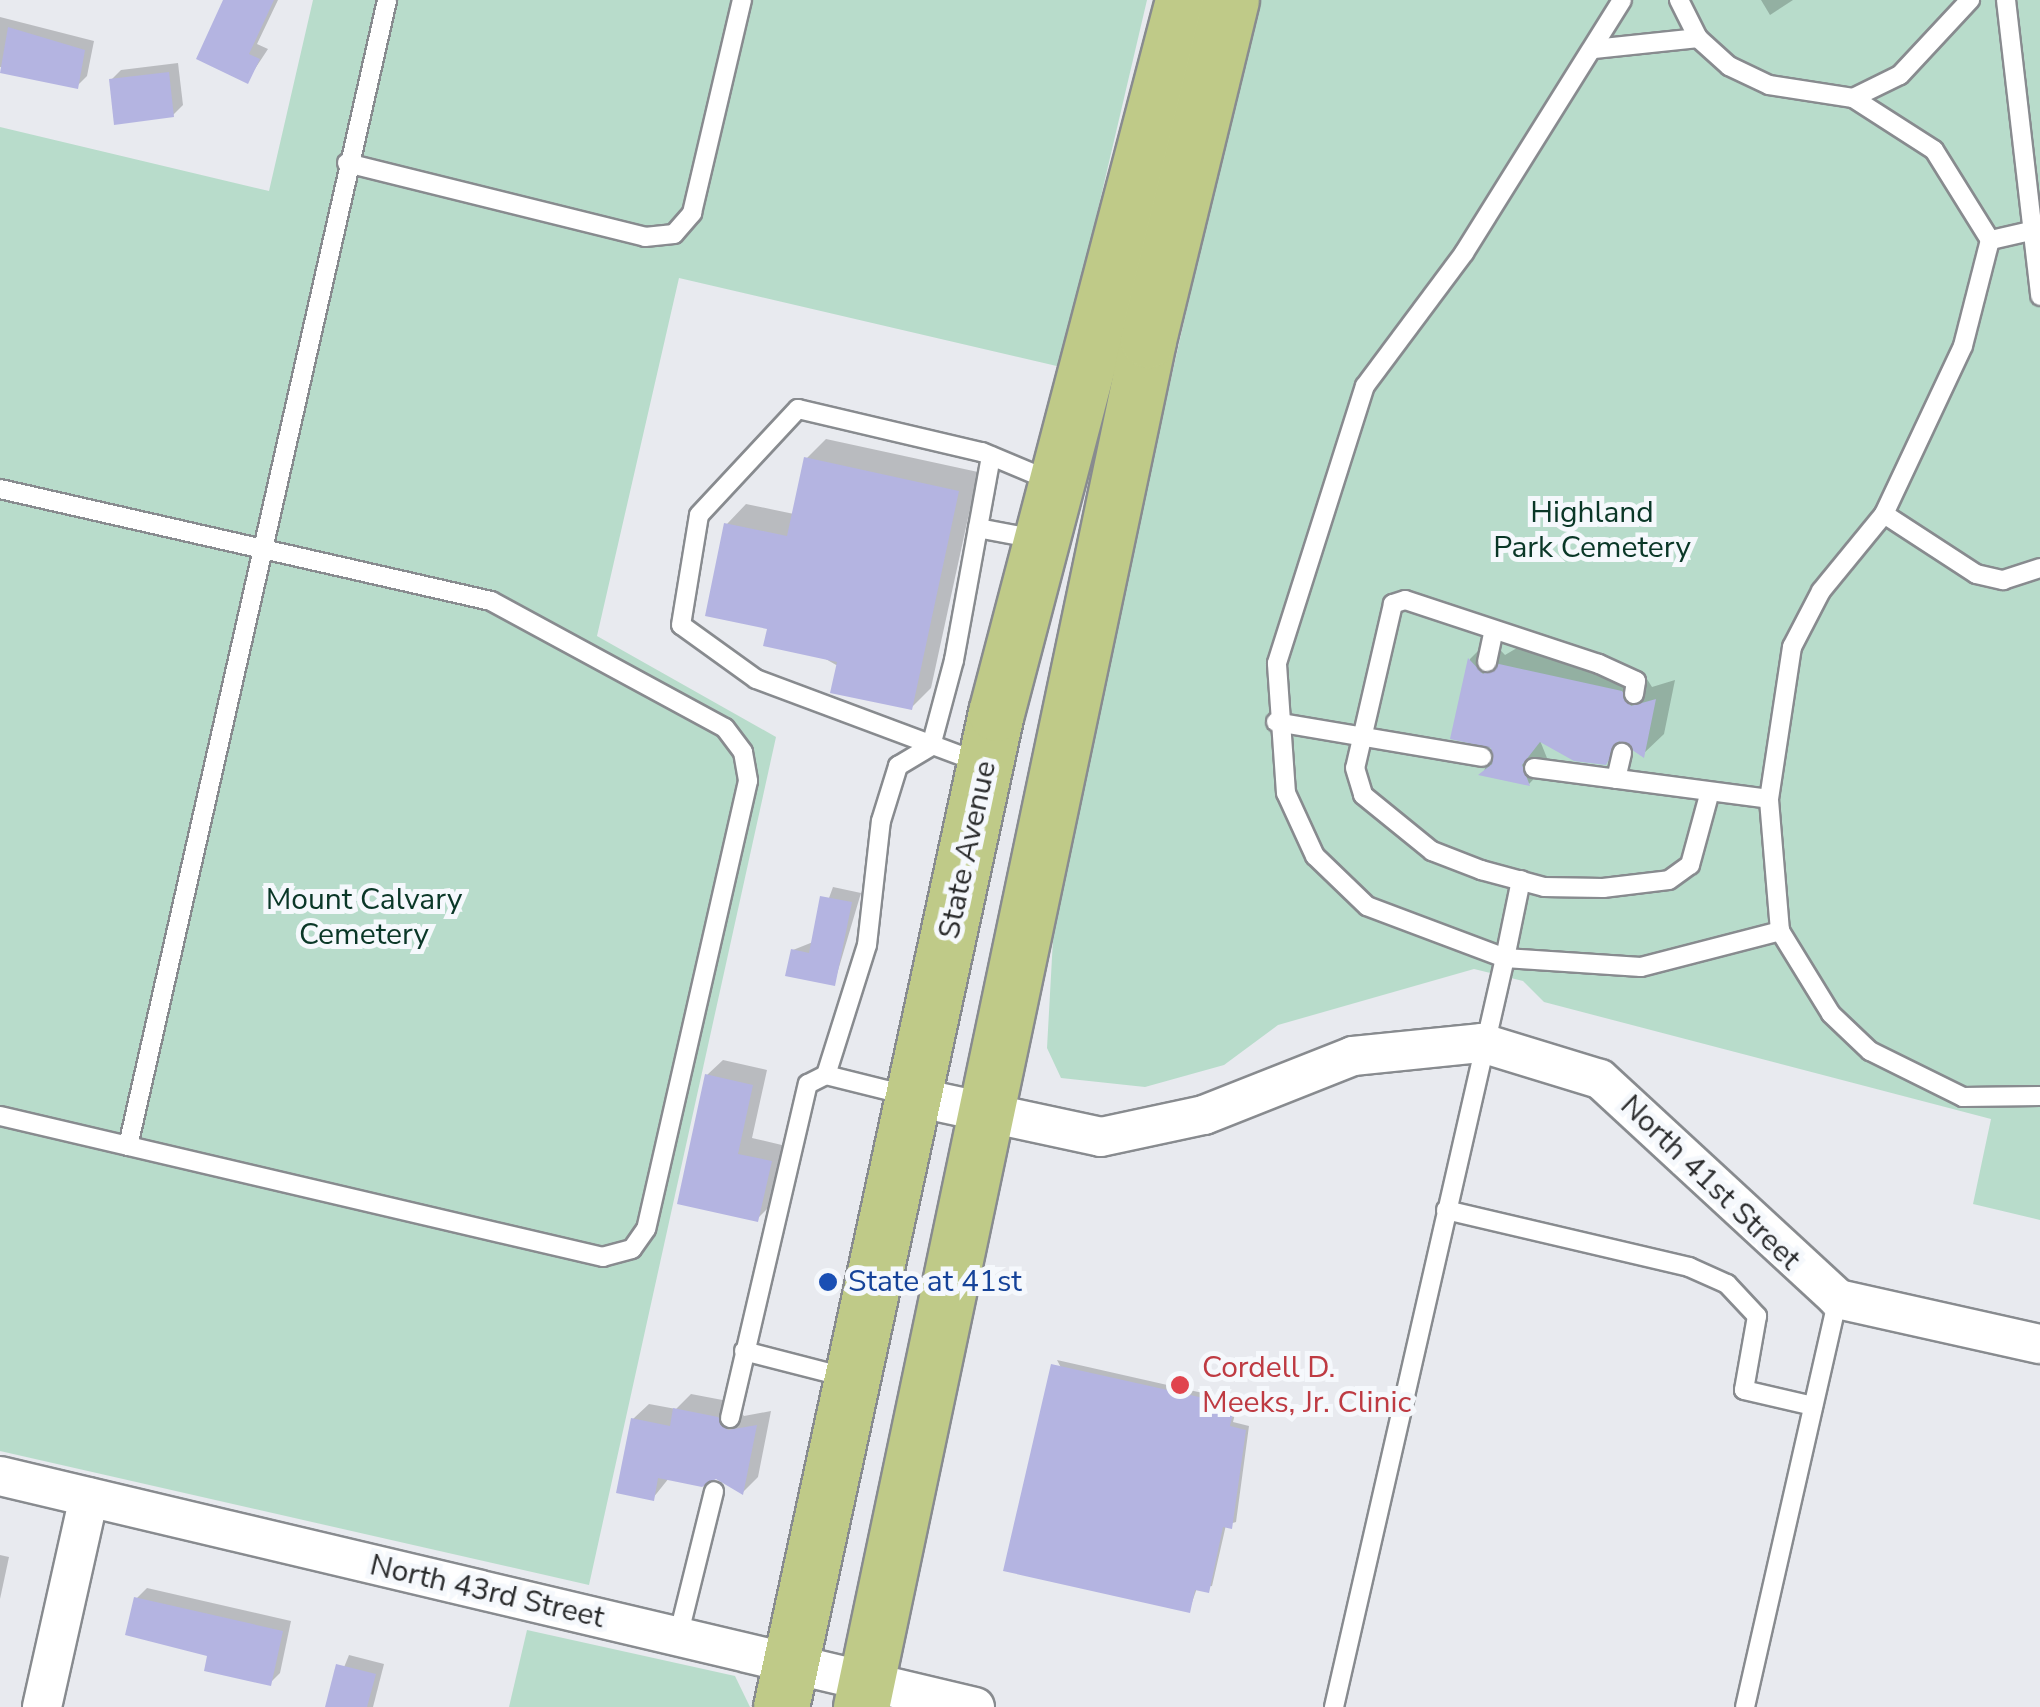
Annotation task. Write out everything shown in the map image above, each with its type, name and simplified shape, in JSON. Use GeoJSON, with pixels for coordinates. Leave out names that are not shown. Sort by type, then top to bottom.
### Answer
{"type":"FeatureCollection","features":[{"type":"Feature","properties":{"kind":"main road","name":"State Avenue"},"geometry":{"type":"LineString","coordinates":[[785,1686],[986,764],[1184,0]]}},
{"type":"Feature","properties":{"kind":"main road"},"geometry":{"type":"LineString","coordinates":[[863,1694],[1148,340],[1231,0]]}},
{"type":"Feature","properties":{"kind":"street","name":"North 41st Street"},"geometry":{"type":"LineString","coordinates":[[915,1097],[1101,1136],[1204,1116],[1353,1056],[1482,1043],[1600,1079],[1838,1299]]}},
{"type":"Feature","properties":{"kind":"street"},"geometry":{"type":"LineString","coordinates":[[1838,1299],[2040,1344]]}},
{"type":"Feature","properties":{"kind":"street","name":"North 43rd Street"},"geometry":{"type":"LineString","coordinates":[[0,1476],[678,1637],[785,1686],[975,1707]]}},
{"type":"Feature","properties":{"kind":"street"},"geometry":{"type":"LineString","coordinates":[[42,1707],[88,1497]]}},
{"type":"Feature","properties":{"kind":"lane"},"geometry":{"type":"LineString","coordinates":[[128,1146],[347,163],[387,0]]}},
{"type":"Feature","properties":{"kind":"lane"},"geometry":{"type":"LineString","coordinates":[[347,163],[644,237],[674,234],[692,213],[742,0]]}},
{"type":"Feature","properties":{"kind":"lane"},"geometry":{"type":"LineString","coordinates":[[1622,0],[1464,252],[1365,386],[1288,605],[1276,722],[1298,825],[1341,886],[1418,930],[1505,958],[1641,966],[1780,931]]}},
{"type":"Feature","properties":{"kind":"lane"},"geometry":{"type":"LineString","coordinates":[[1679,0],[1698,38],[1769,85],[1853,98],[1934,150],[1990,240],[1963,346],[1884,514],[1821,591],[1792,647],[1768,800],[1780,931],[1831,1014],[1870,1052],[1963,1097],[2040,1096]]}},
{"type":"Feature","properties":{"kind":"lane"},"geometry":{"type":"LineString","coordinates":[[1853,98],[1900,76],[1970,0]]}},
{"type":"Feature","properties":{"kind":"lane"},"geometry":{"type":"LineString","coordinates":[[2006,0],[2026,232],[2040,296]]}},
{"type":"Feature","properties":{"kind":"lane"},"geometry":{"type":"LineString","coordinates":[[1594,49],[1698,38]]}},
{"type":"Feature","properties":{"kind":"lane"},"geometry":{"type":"LineString","coordinates":[[1990,240],[2026,232]]}},
{"type":"Feature","properties":{"kind":"lane"},"geometry":{"type":"LineString","coordinates":[[986,764],[756,679],[682,625],[700,515],[798,409],[991,456],[1060,485]]}},
{"type":"Feature","properties":{"kind":"lane"},"geometry":{"type":"LineString","coordinates":[[826,1075],[867,945],[880,821],[898,766],[930,746],[991,456]]}},
{"type":"Feature","properties":{"kind":"lane"},"geometry":{"type":"LineString","coordinates":[[0,489],[520,614],[725,728],[743,752],[744,800],[646,1229],[632,1249],[602,1256],[0,1116]]}},
{"type":"Feature","properties":{"kind":"lane"},"geometry":{"type":"LineString","coordinates":[[1884,514],[1976,574],[2004,580],[2040,568]]}},
{"type":"Feature","properties":{"kind":"lane"},"geometry":{"type":"LineString","coordinates":[[978,528],[1045,540]]}},
{"type":"Feature","properties":{"kind":"lane"},"geometry":{"type":"LineString","coordinates":[[1634,694],[1636,681],[1599,664],[1493,634],[1406,600],[1392,604],[1360,736],[1363,796],[1396,827],[1432,851],[1521,880],[1603,888],[1669,880],[1690,865],[1709,795]]}},
{"type":"Feature","properties":{"kind":"lane"},"geometry":{"type":"LineString","coordinates":[[1487,662],[1493,634]]}},
{"type":"Feature","properties":{"kind":"lane"},"geometry":{"type":"LineString","coordinates":[[1276,722],[1482,758]]}},
{"type":"Feature","properties":{"kind":"lane"},"geometry":{"type":"LineString","coordinates":[[1616,779],[1622,753]]}},
{"type":"Feature","properties":{"kind":"lane"},"geometry":{"type":"LineString","coordinates":[[1534,768],[1709,795],[1768,800]]}},
{"type":"Feature","properties":{"kind":"lane"},"geometry":{"type":"LineString","coordinates":[[1337,1706],[1521,880]]}},
{"type":"Feature","properties":{"kind":"lane"},"geometry":{"type":"LineString","coordinates":[[730,1418],[808,1084],[826,1075],[915,1097]]}},
{"type":"Feature","properties":{"kind":"lane"},"geometry":{"type":"LineString","coordinates":[[1446,1210],[1689,1266],[1726,1284],[1758,1316],[1744,1390],[1813,1406]]}},
{"type":"Feature","properties":{"kind":"lane"},"geometry":{"type":"LineString","coordinates":[[1744,1707],[1838,1299]]}},
{"type":"Feature","properties":{"kind":"lane"},"geometry":{"type":"LineString","coordinates":[[744,1351],[852,1379]]}},
{"type":"Feature","properties":{"kind":"lane"},"geometry":{"type":"LineString","coordinates":[[678,1637],[714,1491]]}},
{"type":"Feature","properties":{"kind":"green space","name":"Mount Calvary Cemetery"},"geometry":{"type":"Polygon","coordinates":[[[313,0],[1147,0],[1061,367],[679,278],[597,636],[776,737],[589,1585],[0,1451],[0,127],[269,191],[313,0]]]}},
{"type":"Feature","properties":{"kind":"green space","name":"Highland Park Cemetery"},"geometry":{"type":"Polygon","coordinates":[[[1257,0],[2040,0],[2040,1220],[1973,1204],[1991,1119],[1544,1002],[1523,981],[1474,969],[1278,1025],[1224,1065],[1145,1087],[1061,1078],[1047,1048],[1056,885],[1257,0]]]}},
{"type":"Feature","properties":{"kind":"green space"},"geometry":{"type":"Polygon","coordinates":[[[527,1630],[735,1676],[750,1707],[509,1707],[527,1630]]]}},
{"type":"Feature","properties":{"kind":"building"},"geometry":{"type":"Polygon","coordinates":[[[223,0],[274,0],[249,54],[260,59],[248,84],[196,59],[223,0]]]}},
{"type":"Feature","properties":{"kind":"building"},"geometry":{"type":"Polygon","coordinates":[[[8,27],[85,50],[78,89],[0,73],[8,27]]]}},
{"type":"Feature","properties":{"kind":"building"},"geometry":{"type":"Polygon","coordinates":[[[169,72],[174,117],[114,125],[109,79],[169,72]]]}},
{"type":"Feature","properties":{"kind":"building"},"geometry":{"type":"Polygon","coordinates":[[[804,457],[959,491],[912,710],[830,693],[837,662],[763,646],[767,629],[705,616],[724,523],[787,536],[804,457]]]}},
{"type":"Feature","properties":{"kind":"building"},"geometry":{"type":"Polygon","coordinates":[[[1468,658],[1483,674],[1499,664],[1622,691],[1631,706],[1656,699],[1644,758],[1619,741],[1606,765],[1574,761],[1540,742],[1522,765],[1530,786],[1478,775],[1492,764],[1491,748],[1450,739],[1468,658]]]}},
{"type":"Feature","properties":{"kind":"building"},"geometry":{"type":"Polygon","coordinates":[[[820,896],[852,902],[835,986],[785,976],[791,949],[809,953],[820,896]]]}},
{"type":"Feature","properties":{"kind":"building"},"geometry":{"type":"Polygon","coordinates":[[[705,1074],[753,1085],[738,1154],[772,1161],[758,1222],[677,1204],[705,1074]]]}},
{"type":"Feature","properties":{"kind":"building"},"geometry":{"type":"Polygon","coordinates":[[[1051,1364],[1235,1405],[1230,1426],[1246,1430],[1232,1529],[1223,1527],[1209,1593],[1195,1590],[1190,1613],[1003,1571],[1051,1364]]]}},
{"type":"Feature","properties":{"kind":"building"},"geometry":{"type":"Polygon","coordinates":[[[673,1408],[718,1417],[728,1430],[757,1425],[743,1495],[716,1479],[702,1487],[658,1478],[654,1501],[616,1493],[631,1418],[670,1426],[673,1408]]]}},
{"type":"Feature","properties":{"kind":"building"},"geometry":{"type":"Polygon","coordinates":[[[134,1597],[283,1631],[271,1686],[204,1671],[207,1656],[125,1635],[134,1597]]]}},
{"type":"Feature","properties":{"kind":"building"},"geometry":{"type":"Polygon","coordinates":[[[336,1664],[376,1674],[367,1707],[325,1707],[336,1664]]]}},
{"type":"Feature","properties":{"kind":"place","name":"State at 41st"},"geometry":{"type":"Point","coordinates":[828,1282]}},
{"type":"Feature","properties":{"kind":"place","name":"Cordell D. Meeks, Jr. Clinic"},"geometry":{"type":"Point","coordinates":[1180,1385]}}]}
